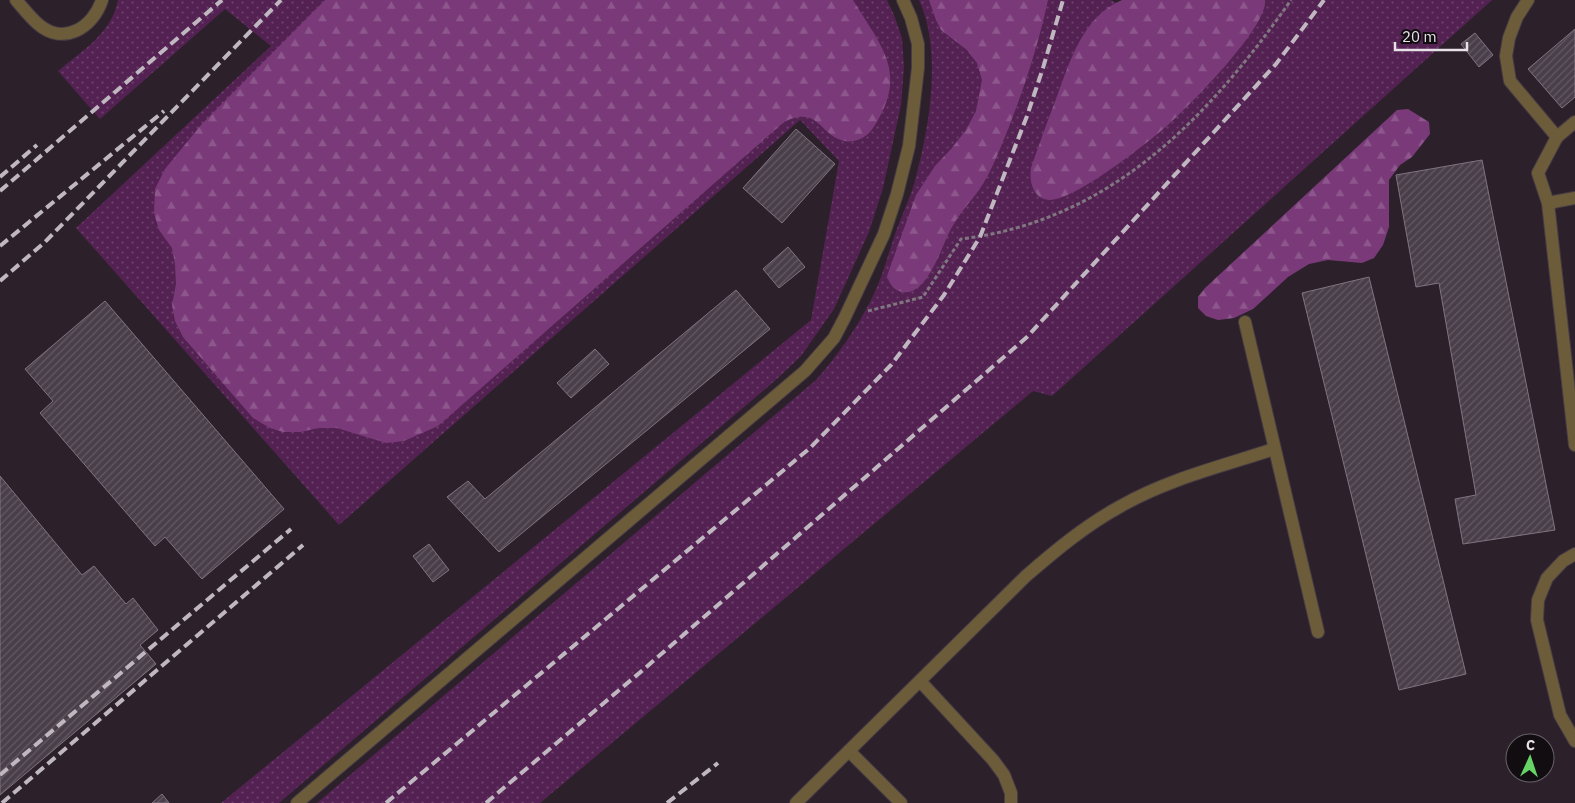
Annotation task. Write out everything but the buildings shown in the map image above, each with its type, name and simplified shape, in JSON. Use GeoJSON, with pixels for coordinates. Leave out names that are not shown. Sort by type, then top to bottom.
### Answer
{"type":"FeatureCollection","features":[{"type":"Feature","properties":{"kind":"street"},"geometry":{"type":"LineString","coordinates":[[16,0],[39,24],[51,32],[64,35],[77,32],[89,23],[99,9],[102,0]]}},
{"type":"Feature","properties":{"kind":"street"},"geometry":{"type":"LineString","coordinates":[[297,803],[805,371],[834,338],[846,317],[884,234],[897,194],[909,146],[917,77],[918,44],[911,18],[903,0]]}},
{"type":"Feature","properties":{"kind":"street"},"geometry":{"type":"LineString","coordinates":[[1528,0],[1517,17],[1509,38],[1506,56],[1510,81],[1557,137]]}},
{"type":"Feature","properties":{"kind":"street"},"geometry":{"type":"LineString","coordinates":[[1575,122],[1557,137],[1538,173],[1548,203],[1575,446]]}},
{"type":"Feature","properties":{"kind":"street"},"geometry":{"type":"LineString","coordinates":[[1548,203],[1575,198]]}},
{"type":"Feature","properties":{"kind":"street"},"geometry":{"type":"LineString","coordinates":[[1245,322],[1318,632]]}},
{"type":"Feature","properties":{"kind":"street"},"geometry":{"type":"LineString","coordinates":[[796,803],[1026,576],[1056,550],[1121,506],[1150,492],[1184,478],[1274,449]]}},
{"type":"Feature","properties":{"kind":"street"},"geometry":{"type":"LineString","coordinates":[[1575,554],[1563,561],[1547,578],[1538,600],[1537,620],[1560,715],[1575,741]]}},
{"type":"Feature","properties":{"kind":"street"},"geometry":{"type":"LineString","coordinates":[[920,681],[994,760],[1004,774],[1011,793],[1011,803]]}},
{"type":"Feature","properties":{"kind":"street"},"geometry":{"type":"LineString","coordinates":[[849,751],[901,803]]}},
{"type":"Feature","properties":{"kind":"path"},"geometry":{"type":"LineString","coordinates":[[846,317],[923,297],[961,239],[1008,231],[1034,223],[1114,185],[1148,161],[1227,85],[1262,42],[1291,0]]}},
{"type":"Feature","properties":{"kind":"shaded area"},"geometry":{"type":"Polygon","coordinates":[[[118,0],[887,0],[902,38],[904,67],[901,105],[883,188],[869,232],[834,309],[801,356],[778,378],[279,803],[221,803],[811,320],[839,161],[800,120],[339,525],[76,228],[271,46],[225,9],[100,119],[58,71],[103,32],[115,12],[118,0]]]}},
{"type":"Feature","properties":{"kind":"shaded area"},"geometry":{"type":"Polygon","coordinates":[[[919,0],[1111,0],[1198,46],[1265,0],[1492,0],[1052,396],[1033,391],[540,803],[317,803],[816,380],[839,351],[860,320],[876,290],[920,163],[929,116],[932,67],[926,21],[919,0]]]}},
{"type":"Feature","properties":{"kind":"green space"},"geometry":{"type":"Polygon","coordinates":[[[325,0],[853,0],[882,47],[890,76],[889,92],[884,109],[873,128],[864,137],[857,140],[844,141],[836,138],[818,123],[805,117],[784,122],[438,426],[404,441],[386,443],[337,428],[283,432],[270,428],[253,418],[183,337],[175,321],[172,305],[176,284],[172,248],[159,230],[154,213],[155,189],[165,169],[201,125],[325,0]]]}},
{"type":"Feature","properties":{"kind":"green space"},"geometry":{"type":"Polygon","coordinates":[[[929,0],[1048,0],[1039,38],[1021,94],[991,170],[952,227],[927,278],[911,291],[902,292],[892,286],[887,276],[916,195],[935,166],[966,130],[976,111],[982,80],[977,63],[967,50],[941,30],[929,0]]]}},
{"type":"Feature","properties":{"kind":"green space"},"geometry":{"type":"Polygon","coordinates":[[[1122,0],[1265,0],[1263,12],[1241,46],[1209,84],[1168,125],[1129,156],[1093,181],[1061,198],[1044,199],[1033,188],[1031,168],[1072,56],[1087,29],[1097,17],[1122,0]]]}},
{"type":"Feature","properties":{"kind":"green space"},"geometry":{"type":"Polygon","coordinates":[[[1408,109],[1429,122],[1430,134],[1412,157],[1400,165],[1389,180],[1389,227],[1383,245],[1374,258],[1362,263],[1328,260],[1309,264],[1288,277],[1253,309],[1234,318],[1218,320],[1206,316],[1198,308],[1198,297],[1205,288],[1397,110],[1408,109]]]}},
{"type":"Feature","properties":{"kind":"railway"},"geometry":{"type":"LineString","coordinates":[[0,191],[222,0]]}},
{"type":"Feature","properties":{"kind":"railway"},"geometry":{"type":"LineString","coordinates":[[0,281],[45,242],[281,0]]}},
{"type":"Feature","properties":{"kind":"railway"},"geometry":{"type":"LineString","coordinates":[[386,803],[810,448],[891,365],[944,295],[980,237],[1027,116],[1063,0]]}},
{"type":"Feature","properties":{"kind":"railway"},"geometry":{"type":"LineString","coordinates":[[486,803],[644,669],[1027,337],[1276,64],[1324,0]]}},
{"type":"Feature","properties":{"kind":"railway"},"geometry":{"type":"LineString","coordinates":[[0,246],[164,111]]}},
{"type":"Feature","properties":{"kind":"railway"},"geometry":{"type":"LineString","coordinates":[[0,177],[37,145]]}},
{"type":"Feature","properties":{"kind":"railway"},"geometry":{"type":"LineString","coordinates":[[0,775],[291,529]]}},
{"type":"Feature","properties":{"kind":"railway"},"geometry":{"type":"LineString","coordinates":[[2,803],[303,545]]}},
{"type":"Feature","properties":{"kind":"railway"},"geometry":{"type":"LineString","coordinates":[[667,803],[718,763]]}}]}
